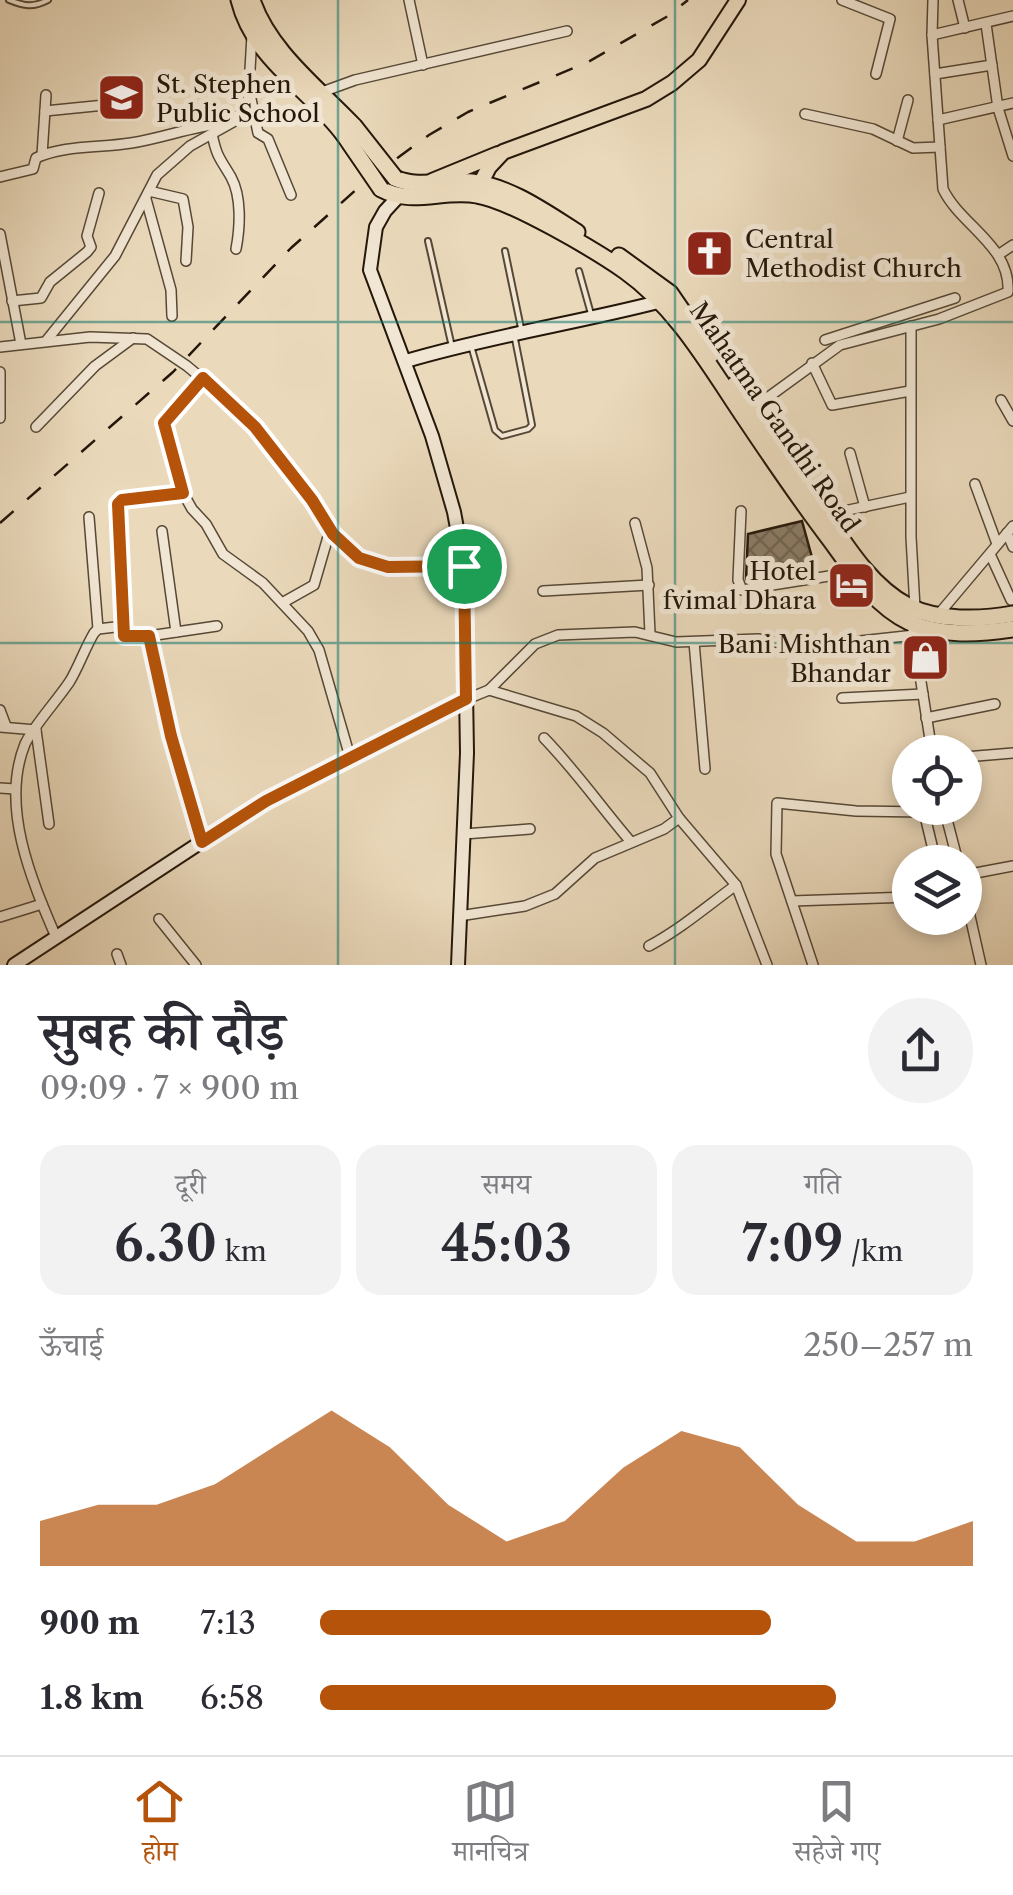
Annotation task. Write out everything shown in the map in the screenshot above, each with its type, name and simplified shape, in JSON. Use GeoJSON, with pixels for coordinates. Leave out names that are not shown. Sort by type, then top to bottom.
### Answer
{"type":"FeatureCollection","features":[{"type":"Feature","properties":{"kind":"highway","name":"Mahatma Gandhi Road"},"geometry":{"type":"LineString","coordinates":[[239,0],[252,35],[271,60],[349,130],[395,178],[407,183],[504,190],[658,282],[684,311],[852,555],[914,622]]}},
{"type":"Feature","properties":{"kind":"highway","name":"Mahatma Gandhi Road"},"geometry":{"type":"LineString","coordinates":[[252,0],[262,24],[286,58],[322,92],[349,130],[381,189],[398,198],[477,189],[623,270],[662,301],[876,599],[932,630],[978,634],[1013,629]]}},
{"type":"Feature","properties":{"kind":"highway","name":"Mahatma Gandhi Road"},"geometry":{"type":"LineString","coordinates":[[914,622],[938,615],[994,618],[1012,607]]}},
{"type":"Feature","properties":{"kind":"main road"},"geometry":{"type":"LineString","coordinates":[[432,182],[469,163],[646,99],[699,60],[738,0]]}},
{"type":"Feature","properties":{"kind":"main road"},"geometry":{"type":"LineString","coordinates":[[477,189],[503,152]]}},
{"type":"Feature","properties":{"kind":"main road"},"geometry":{"type":"LineString","coordinates":[[503,152],[495,176],[504,190]]}},
{"type":"Feature","properties":{"kind":"street"},"geometry":{"type":"LineString","coordinates":[[409,0],[423,65]]}},
{"type":"Feature","properties":{"kind":"street"},"geometry":{"type":"LineString","coordinates":[[842,0],[890,19],[876,74]]}},
{"type":"Feature","properties":{"kind":"street"},"geometry":{"type":"LineString","coordinates":[[825,340],[884,326],[911,326],[1007,293],[1008,283],[998,255],[947,196],[942,183],[933,0]]}},
{"type":"Feature","properties":{"kind":"street"},"geometry":{"type":"LineString","coordinates":[[958,0],[966,28]]}},
{"type":"Feature","properties":{"kind":"street"},"geometry":{"type":"LineString","coordinates":[[932,35],[1013,16]]}},
{"type":"Feature","properties":{"kind":"street"},"geometry":{"type":"LineString","coordinates":[[986,24],[998,108],[1013,156]]}},
{"type":"Feature","properties":{"kind":"street"},"geometry":{"type":"LineString","coordinates":[[322,92],[355,80],[566,31]]}},
{"type":"Feature","properties":{"kind":"street"},"geometry":{"type":"LineString","coordinates":[[252,35],[248,72],[258,133],[269,140],[291,195]]}},
{"type":"Feature","properties":{"kind":"street"},"geometry":{"type":"LineString","coordinates":[[934,74],[992,65]]}},
{"type":"Feature","properties":{"kind":"street"},"geometry":{"type":"LineString","coordinates":[[42,155],[46,95]]}},
{"type":"Feature","properties":{"kind":"street"},"geometry":{"type":"LineString","coordinates":[[46,340],[115,256],[157,175],[190,146],[234,122],[251,98]]}},
{"type":"Feature","properties":{"kind":"street"},"geometry":{"type":"LineString","coordinates":[[897,141],[908,100]]}},
{"type":"Feature","properties":{"kind":"street"},"geometry":{"type":"LineString","coordinates":[[938,120],[1013,103]]}},
{"type":"Feature","properties":{"kind":"street"},"geometry":{"type":"LineString","coordinates":[[45,111],[115,104]]}},
{"type":"Feature","properties":{"kind":"street"},"geometry":{"type":"LineString","coordinates":[[805,114],[873,129],[916,149],[940,148]]}},
{"type":"Feature","properties":{"kind":"street"},"geometry":{"type":"LineString","coordinates":[[0,178],[33,169],[36,158],[42,155],[130,143],[202,125],[234,122]]}},
{"type":"Feature","properties":{"kind":"street"},"geometry":{"type":"LineString","coordinates":[[212,134],[218,160],[234,185],[240,223],[236,248]]}},
{"type":"Feature","properties":{"kind":"street"},"geometry":{"type":"LineString","coordinates":[[12,302],[41,298],[50,282],[88,252],[99,192]]}},
{"type":"Feature","properties":{"kind":"street"},"geometry":{"type":"LineString","coordinates":[[147,195],[183,199],[188,227],[186,261]]}},
{"type":"Feature","properties":{"kind":"street"},"geometry":{"type":"LineString","coordinates":[[147,195],[171,290],[172,316]]}},
{"type":"Feature","properties":{"kind":"street"},"geometry":{"type":"LineString","coordinates":[[398,198],[380,218],[369,260],[438,455],[464,566],[464,834],[458,965]]}},
{"type":"Feature","properties":{"kind":"street"},"geometry":{"type":"LineString","coordinates":[[0,234],[21,344]]}},
{"type":"Feature","properties":{"kind":"street"},"geometry":{"type":"LineString","coordinates":[[998,255],[1013,245]]}},
{"type":"Feature","properties":{"kind":"street"},"geometry":{"type":"LineString","coordinates":[[752,410],[840,346],[955,298]]}},
{"type":"Feature","properties":{"kind":"street"},"geometry":{"type":"LineString","coordinates":[[406,361],[452,347],[662,301]]}},
{"type":"Feature","properties":{"kind":"street"},"geometry":{"type":"LineString","coordinates":[[911,326],[914,622],[929,735]]}},
{"type":"Feature","properties":{"kind":"street"},"geometry":{"type":"LineString","coordinates":[[36,427],[95,366],[133,338]]}},
{"type":"Feature","properties":{"kind":"street"},"geometry":{"type":"LineString","coordinates":[[0,347],[46,340],[147,339],[203,378],[255,427],[330,530],[359,558],[383,566],[464,566]]}},
{"type":"Feature","properties":{"kind":"street"},"geometry":{"type":"LineString","coordinates":[[812,363],[832,404],[910,391]]}},
{"type":"Feature","properties":{"kind":"street"},"geometry":{"type":"LineString","coordinates":[[0,372],[0,418]]}},
{"type":"Feature","properties":{"kind":"street"},"geometry":{"type":"LineString","coordinates":[[203,378],[164,423],[183,493],[222,554],[263,582],[308,631],[318,650],[350,757]]}},
{"type":"Feature","properties":{"kind":"street"},"geometry":{"type":"LineString","coordinates":[[1001,400],[1013,422]]}},
{"type":"Feature","properties":{"kind":"street"},"geometry":{"type":"LineString","coordinates":[[850,454],[865,506]]}},
{"type":"Feature","properties":{"kind":"street"},"geometry":{"type":"LineString","coordinates":[[974,484],[997,544]]}},
{"type":"Feature","properties":{"kind":"street"},"geometry":{"type":"LineString","coordinates":[[183,493],[119,502],[126,637],[217,626]]}},
{"type":"Feature","properties":{"kind":"street"},"geometry":{"type":"LineString","coordinates":[[826,515],[910,496]]}},
{"type":"Feature","properties":{"kind":"street"},"geometry":{"type":"LineString","coordinates":[[741,510],[738,580],[742,590],[854,572]]}},
{"type":"Feature","properties":{"kind":"street"},"geometry":{"type":"LineString","coordinates":[[56,937],[14,813],[15,789],[25,744],[72,677],[98,629],[89,517]]}},
{"type":"Feature","properties":{"kind":"street"},"geometry":{"type":"LineString","coordinates":[[635,524],[650,586],[650,634]]}},
{"type":"Feature","properties":{"kind":"street"},"geometry":{"type":"LineString","coordinates":[[938,615],[1010,529]]}},
{"type":"Feature","properties":{"kind":"street"},"geometry":{"type":"LineString","coordinates":[[1010,529],[1013,547]]}},
{"type":"Feature","properties":{"kind":"street"},"geometry":{"type":"LineString","coordinates":[[282,604],[314,585],[330,530]]}},
{"type":"Feature","properties":{"kind":"street"},"geometry":{"type":"LineString","coordinates":[[162,531],[176,632]]}},
{"type":"Feature","properties":{"kind":"street"},"geometry":{"type":"LineString","coordinates":[[990,554],[1012,607]]}},
{"type":"Feature","properties":{"kind":"street"},"geometry":{"type":"LineString","coordinates":[[543,591],[650,586]]}},
{"type":"Feature","properties":{"kind":"street"},"geometry":{"type":"LineString","coordinates":[[14,965],[250,810],[491,688],[535,644],[558,635],[618,632],[694,642],[758,639],[805,648],[914,622]]}},
{"type":"Feature","properties":{"kind":"street"},"geometry":{"type":"LineString","coordinates":[[98,629],[124,626]]}},
{"type":"Feature","properties":{"kind":"street"},"geometry":{"type":"LineString","coordinates":[[149,636],[171,736],[202,842]]}},
{"type":"Feature","properties":{"kind":"street"},"geometry":{"type":"LineString","coordinates":[[694,642],[705,769]]}},
{"type":"Feature","properties":{"kind":"street"},"geometry":{"type":"LineString","coordinates":[[491,688],[576,716],[650,773],[679,818],[736,885],[767,965]]}},
{"type":"Feature","properties":{"kind":"street"},"geometry":{"type":"LineString","coordinates":[[842,698],[923,694]]}},
{"type":"Feature","properties":{"kind":"street"},"geometry":{"type":"LineString","coordinates":[[926,718],[995,704]]}},
{"type":"Feature","properties":{"kind":"street"},"geometry":{"type":"LineString","coordinates":[[0,710],[3,726],[36,730]]}},
{"type":"Feature","properties":{"kind":"street"},"geometry":{"type":"LineString","coordinates":[[36,730],[49,824]]}},
{"type":"Feature","properties":{"kind":"street"},"geometry":{"type":"LineString","coordinates":[[544,738],[582,778],[598,804],[631,842]]}},
{"type":"Feature","properties":{"kind":"street"},"geometry":{"type":"LineString","coordinates":[[982,756],[1013,753]]}},
{"type":"Feature","properties":{"kind":"street"},"geometry":{"type":"LineString","coordinates":[[0,788],[15,789]]}},
{"type":"Feature","properties":{"kind":"street"},"geometry":{"type":"LineString","coordinates":[[813,965],[775,846],[777,803],[892,812]]}},
{"type":"Feature","properties":{"kind":"street"},"geometry":{"type":"LineString","coordinates":[[459,916],[525,906],[554,894],[594,858],[664,829],[679,818]]}},
{"type":"Feature","properties":{"kind":"street"},"geometry":{"type":"LineString","coordinates":[[464,834],[530,829]]}},
{"type":"Feature","properties":{"kind":"street"},"geometry":{"type":"LineString","coordinates":[[982,871],[1013,866]]}},
{"type":"Feature","properties":{"kind":"street"},"geometry":{"type":"LineString","coordinates":[[649,946],[689,924],[736,885]]}},
{"type":"Feature","properties":{"kind":"street"},"geometry":{"type":"LineString","coordinates":[[792,902],[892,899]]}},
{"type":"Feature","properties":{"kind":"street"},"geometry":{"type":"LineString","coordinates":[[0,917],[42,904]]}},
{"type":"Feature","properties":{"kind":"street"},"geometry":{"type":"LineString","coordinates":[[159,919],[196,965]]}},
{"type":"Feature","properties":{"kind":"street"},"geometry":{"type":"LineString","coordinates":[[974,935],[981,965]]}},
{"type":"Feature","properties":{"kind":"street"},"geometry":{"type":"LineString","coordinates":[[117,954],[121,965]]}},
{"type":"Feature","properties":{"kind":"lane"},"geometry":{"type":"LineString","coordinates":[[9,0],[24,6],[48,0]]}},
{"type":"Feature","properties":{"kind":"lane"},"geometry":{"type":"LineString","coordinates":[[428,241],[452,347]]}},
{"type":"Feature","properties":{"kind":"lane"},"geometry":{"type":"LineString","coordinates":[[470,344],[496,430],[502,436],[532,425],[504,250]]}},
{"type":"Feature","properties":{"kind":"lane"},"geometry":{"type":"LineString","coordinates":[[579,271],[592,319]]}},
{"type":"Feature","properties":{"kind":"building"},"geometry":{"type":"Polygon","coordinates":[[[802,521],[813,561],[746,579],[748,534],[802,521]]]}},
{"type":"Feature","properties":{"kind":"railway"},"geometry":{"type":"LineString","coordinates":[[0,523],[173,372],[291,248],[367,180],[468,112],[588,62],[668,16],[688,0]]}},
{"type":"Feature","properties":{"kind":"place","name":"St. Stephen Public School"},"geometry":{"type":"Point","coordinates":[121,98]}},
{"type":"Feature","properties":{"kind":"place","name":"Central Methodist Church"},"geometry":{"type":"Point","coordinates":[710,253]}},
{"type":"Feature","properties":{"kind":"place","name":"Hotel fvimal Dhara"},"geometry":{"type":"Point","coordinates":[851,585]}},
{"type":"Feature","properties":{"kind":"place","name":"Bani Mishthan Bhandar"},"geometry":{"type":"Point","coordinates":[926,658]}},
{"type":"Feature","properties":{"kind":"route"},"geometry":{"type":"LineString","coordinates":[[203,378],[255,427],[312,500],[333,534],[359,558],[388,567],[464,566],[466,699],[266,801],[202,842],[171,736],[149,636],[124,636],[118,504],[122,500],[183,493],[164,423],[203,378]]}}]}
